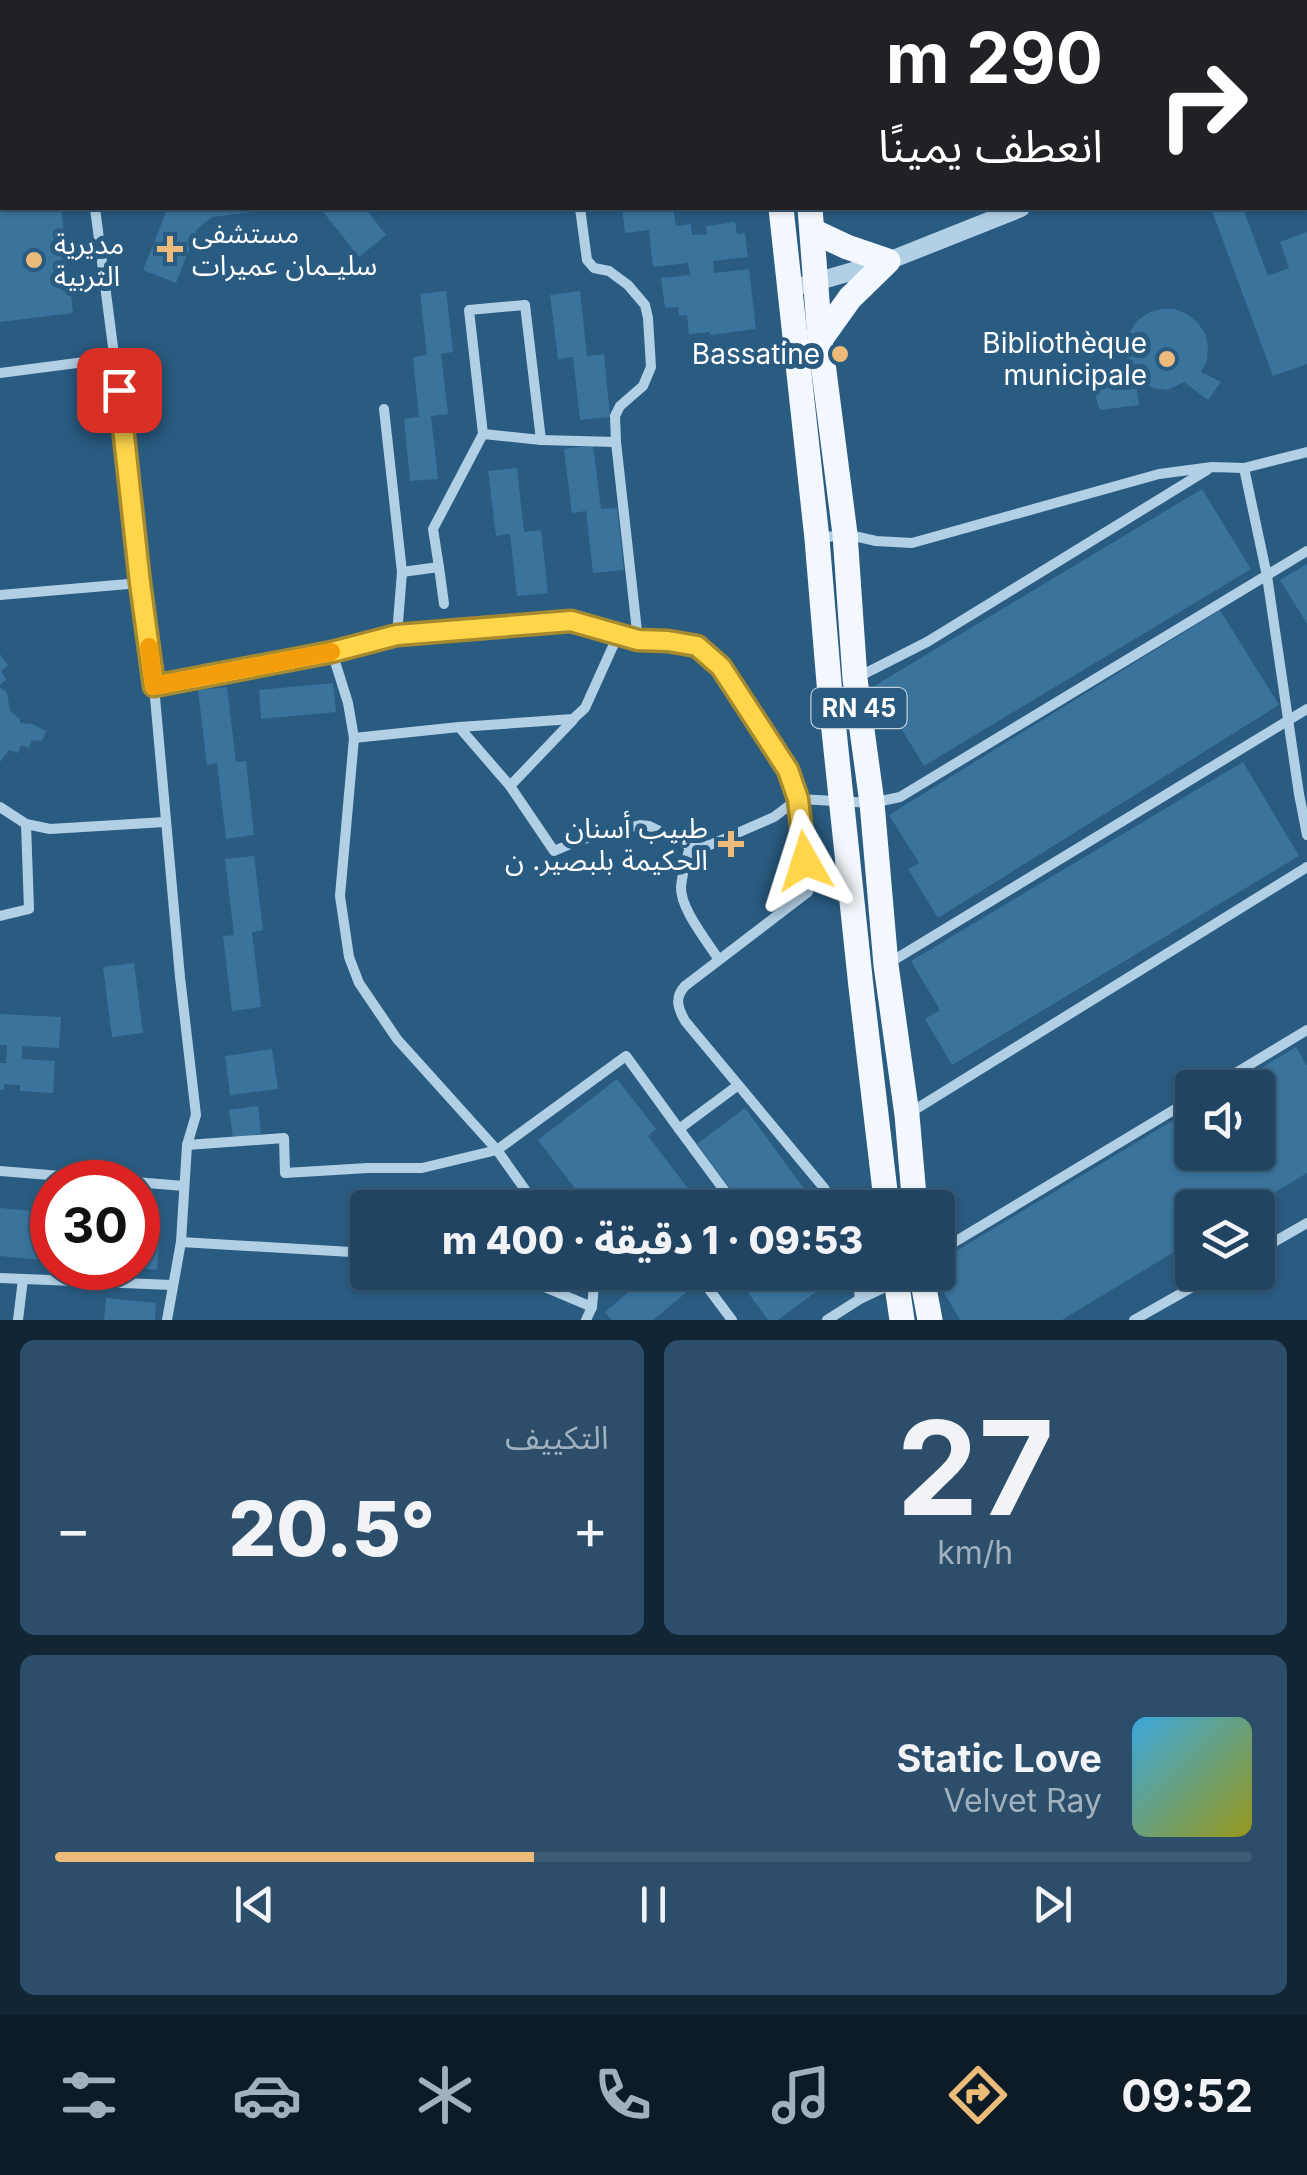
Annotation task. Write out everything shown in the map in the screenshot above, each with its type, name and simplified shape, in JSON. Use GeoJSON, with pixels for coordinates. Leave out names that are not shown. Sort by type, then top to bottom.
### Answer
{"type":"FeatureCollection","features":[{"type":"Feature","properties":{"kind":"main road","name":"RN 45"},"geometry":{"type":"LineString","coordinates":[[780,210],[817,539],[842,681],[872,803],[886,965],[913,1190]]}},
{"type":"Feature","properties":{"kind":"main road","name":"RN 45"},"geometry":{"type":"LineString","coordinates":[[812,219],[820,340],[846,534],[842,802],[885,1190]]}},
{"type":"Feature","properties":{"kind":"main road"},"geometry":{"type":"LineString","coordinates":[[812,219],[847,247],[888,260],[850,298],[820,340]]}},
{"type":"Feature","properties":{"kind":"main road"},"geometry":{"type":"LineString","coordinates":[[898,1290],[902,1320]]}},
{"type":"Feature","properties":{"kind":"main road"},"geometry":{"type":"LineString","coordinates":[[925,1290],[930,1320]]}},
{"type":"Feature","properties":{"kind":"street"},"geometry":{"type":"LineString","coordinates":[[94,210],[154,686],[196,1115],[187,1145],[180,1242],[167,1320]]}},
{"type":"Feature","properties":{"kind":"street"},"geometry":{"type":"LineString","coordinates":[[580,210],[587,260],[594,268],[609,272],[628,285],[648,318],[650,367],[643,386],[620,406],[615,416],[638,640]]}},
{"type":"Feature","properties":{"kind":"street"},"geometry":{"type":"LineString","coordinates":[[789,288],[888,260],[1016,210]]}},
{"type":"Feature","properties":{"kind":"street"},"geometry":{"type":"LineString","coordinates":[[444,604],[434,529],[483,434],[469,310],[524,306],[541,440]]}},
{"type":"Feature","properties":{"kind":"street"},"geometry":{"type":"LineString","coordinates":[[0,373],[115,358]]}},
{"type":"Feature","properties":{"kind":"street"},"geometry":{"type":"LineString","coordinates":[[384,409],[402,572],[397,635]]}},
{"type":"Feature","properties":{"kind":"street"},"geometry":{"type":"LineString","coordinates":[[483,434],[616,442]]}},
{"type":"Feature","properties":{"kind":"street"},"geometry":{"type":"LineString","coordinates":[[817,539],[846,534],[876,541],[912,542],[1131,481],[1212,467],[1244,468],[1307,452]]}},
{"type":"Feature","properties":{"kind":"street"},"geometry":{"type":"LineString","coordinates":[[842,681],[878,669],[927,642],[1212,467]]}},
{"type":"Feature","properties":{"kind":"street"},"geometry":{"type":"LineString","coordinates":[[1244,468],[1267,576],[1307,835]]}},
{"type":"Feature","properties":{"kind":"street"},"geometry":{"type":"LineString","coordinates":[[459,727],[510,786],[554,850],[640,824],[690,846],[710,845],[774,817],[798,799],[872,803],[900,797],[1307,552]]}},
{"type":"Feature","properties":{"kind":"street"},"geometry":{"type":"LineString","coordinates":[[402,572],[439,567]]}},
{"type":"Feature","properties":{"kind":"street"},"geometry":{"type":"LineString","coordinates":[[0,596],[140,583]]}},
{"type":"Feature","properties":{"kind":"street"},"geometry":{"type":"LineString","coordinates":[[154,686],[332,652],[397,635],[571,621],[638,640],[697,646],[721,667],[782,758],[798,799],[808,892],[680,990],[677,1004],[685,1021],[825,1190]]}},
{"type":"Feature","properties":{"kind":"street"},"geometry":{"type":"LineString","coordinates":[[510,786],[585,708],[618,635]]}},
{"type":"Feature","properties":{"kind":"street"},"geometry":{"type":"LineString","coordinates":[[332,652],[354,738],[340,896],[348,957],[359,983],[397,1039],[497,1150],[525,1190]]}},
{"type":"Feature","properties":{"kind":"street"},"geometry":{"type":"LineString","coordinates":[[886,965],[1307,709]]}},
{"type":"Feature","properties":{"kind":"street"},"geometry":{"type":"LineString","coordinates":[[354,738],[573,719]]}},
{"type":"Feature","properties":{"kind":"street"},"geometry":{"type":"LineString","coordinates":[[0,808],[26,824],[50,829],[166,822]]}},
{"type":"Feature","properties":{"kind":"street"},"geometry":{"type":"LineString","coordinates":[[0,916],[29,910],[26,824]]}},
{"type":"Feature","properties":{"kind":"street"},"geometry":{"type":"LineString","coordinates":[[690,846],[681,895],[718,960]]}},
{"type":"Feature","properties":{"kind":"street"},"geometry":{"type":"LineString","coordinates":[[907,1115],[1307,867]]}},
{"type":"Feature","properties":{"kind":"street"},"geometry":{"type":"LineString","coordinates":[[1241,1070],[1307,1030]]}},
{"type":"Feature","properties":{"kind":"street"},"geometry":{"type":"LineString","coordinates":[[187,1145],[284,1138],[286,1173],[422,1168],[497,1150],[626,1056],[724,1190]]}},
{"type":"Feature","properties":{"kind":"street"},"geometry":{"type":"LineString","coordinates":[[679,1129],[737,1086]]}},
{"type":"Feature","properties":{"kind":"street"},"geometry":{"type":"LineString","coordinates":[[955,1242],[1175,1109]]}},
{"type":"Feature","properties":{"kind":"street"},"geometry":{"type":"LineString","coordinates":[[0,1171],[184,1186]]}},
{"type":"Feature","properties":{"kind":"street"},"geometry":{"type":"LineString","coordinates":[[1275,1242],[1307,1224]]}},
{"type":"Feature","properties":{"kind":"street"},"geometry":{"type":"LineString","coordinates":[[180,1242],[350,1252]]}},
{"type":"Feature","properties":{"kind":"street"},"geometry":{"type":"LineString","coordinates":[[0,1278],[172,1285]]}},
{"type":"Feature","properties":{"kind":"street"},"geometry":{"type":"LineString","coordinates":[[18,1320],[22,1279]]}},
{"type":"Feature","properties":{"kind":"street"},"geometry":{"type":"LineString","coordinates":[[553,1290],[592,1306]]}},
{"type":"Feature","properties":{"kind":"street"},"geometry":{"type":"LineString","coordinates":[[586,1320],[594,1290]]}},
{"type":"Feature","properties":{"kind":"street"},"geometry":{"type":"LineString","coordinates":[[710,1290],[732,1320]]}},
{"type":"Feature","properties":{"kind":"street"},"geometry":{"type":"LineString","coordinates":[[859,1290],[860,1299]]}},
{"type":"Feature","properties":{"kind":"street"},"geometry":{"type":"LineString","coordinates":[[827,1320],[875,1290]]}},
{"type":"Feature","properties":{"kind":"street"},"geometry":{"type":"LineString","coordinates":[[1134,1320],[1187,1290]]}},
{"type":"Feature","properties":{"kind":"building","name":"مديرية التربية"},"geometry":{"type":"Polygon","coordinates":[[[0,210],[61,210],[73,313],[0,322],[0,210]]]}},
{"type":"Feature","properties":{"kind":"building","name":"مستشفى سليـمان عميرات"},"geometry":{"type":"Polygon","coordinates":[[[164,210],[267,210],[212,217],[197,229],[176,283],[143,270],[164,210]]]}},
{"type":"Feature","properties":{"kind":"building","name":"مستشفى سليـمان عميرات"},"geometry":{"type":"Polygon","coordinates":[[[322,210],[367,210],[386,235],[359,257],[322,210]]]}},
{"type":"Feature","properties":{"kind":"building"},"geometry":{"type":"Polygon","coordinates":[[[622,210],[673,210],[676,226],[691,224],[692,235],[707,234],[706,226],[735,222],[737,234],[745,233],[748,257],[713,261],[714,273],[749,269],[756,329],[689,334],[687,315],[679,316],[678,307],[665,308],[661,278],[690,275],[688,263],[653,267],[649,230],[625,233],[622,210]]]}},
{"type":"Feature","properties":{"kind":"building"},"geometry":{"type":"Polygon","coordinates":[[[1212,210],[1244,210],[1268,276],[1289,268],[1280,242],[1307,232],[1307,364],[1273,376],[1212,210]]]}},
{"type":"Feature","properties":{"kind":"building"},"geometry":{"type":"Polygon","coordinates":[[[446,291],[453,352],[441,354],[448,414],[431,416],[438,479],[410,481],[404,419],[419,417],[413,357],[427,355],[420,294],[446,291]]]}},
{"type":"Feature","properties":{"kind":"building"},"geometry":{"type":"Polygon","coordinates":[[[580,291],[587,356],[604,354],[610,417],[580,420],[573,357],[558,359],[550,295],[580,291]]]}},
{"type":"Feature","properties":{"kind":"building","name":"Bibliothèque municipale"},"geometry":{"type":"Polygon","coordinates":[[[1161,309],[1174,309],[1197,322],[1208,346],[1201,372],[1221,382],[1208,400],[1184,382],[1167,390],[1136,382],[1139,405],[1100,410],[1090,380],[1129,373],[1126,346],[1130,332],[1137,321],[1161,309]]]}},
{"type":"Feature","properties":{"kind":"building"},"geometry":{"type":"Polygon","coordinates":[[[593,445],[601,509],[617,508],[624,570],[593,573],[586,511],[572,513],[564,449],[593,445]]]}},
{"type":"Feature","properties":{"kind":"building"},"geometry":{"type":"Polygon","coordinates":[[[517,468],[524,532],[541,530],[548,593],[517,596],[510,534],[496,536],[488,471],[517,468]]]}},
{"type":"Feature","properties":{"kind":"building"},"geometry":{"type":"Polygon","coordinates":[[[1202,489],[1251,569],[924,766],[898,723],[888,729],[866,691],[1202,489]]]}},
{"type":"Feature","properties":{"kind":"building"},"geometry":{"type":"Polygon","coordinates":[[[1307,564],[1307,624],[1280,580],[1307,564]]]}},
{"type":"Feature","properties":{"kind":"building"},"geometry":{"type":"Polygon","coordinates":[[[1220,610],[1279,705],[938,918],[908,869],[919,863],[889,815],[1220,610]]]}},
{"type":"Feature","properties":{"kind":"building"},"geometry":{"type":"Polygon","coordinates":[[[0,654],[8,665],[1,671],[6,679],[0,685],[0,654]]]}},
{"type":"Feature","properties":{"kind":"building"},"geometry":{"type":"Polygon","coordinates":[[[333,683],[336,712],[261,719],[259,690],[333,683]]]}},
{"type":"Feature","properties":{"kind":"building"},"geometry":{"type":"Polygon","coordinates":[[[0,687],[7,693],[10,711],[20,723],[46,731],[42,741],[32,740],[29,748],[21,745],[18,753],[9,750],[0,762],[0,687]]]}},
{"type":"Feature","properties":{"kind":"building"},"geometry":{"type":"Polygon","coordinates":[[[227,687],[236,762],[246,761],[254,835],[226,839],[217,763],[207,765],[198,690],[227,687]]]}},
{"type":"Feature","properties":{"kind":"building"},"geometry":{"type":"Polygon","coordinates":[[[1243,762],[1299,856],[952,1065],[925,1019],[940,1010],[911,961],[1243,762]]]}},
{"type":"Feature","properties":{"kind":"building"},"geometry":{"type":"Polygon","coordinates":[[[254,856],[263,930],[252,932],[261,1007],[232,1011],[223,936],[234,935],[225,859],[254,856]]]}},
{"type":"Feature","properties":{"kind":"building"},"geometry":{"type":"Polygon","coordinates":[[[134,963],[143,1033],[112,1037],[103,967],[134,963]]]}},
{"type":"Feature","properties":{"kind":"building"},"geometry":{"type":"Polygon","coordinates":[[[0,1014],[61,1017],[59,1048],[22,1046],[22,1059],[55,1061],[53,1093],[20,1091],[20,1085],[4,1084],[4,1090],[0,1090],[0,1063],[6,1063],[7,1045],[0,1045],[0,1014]]]}},
{"type":"Feature","properties":{"kind":"building"},"geometry":{"type":"Polygon","coordinates":[[[1296,1047],[1307,1066],[1307,1173],[1275,1192],[1175,1190],[1175,1251],[1062,1320],[960,1320],[942,1290],[955,1290],[955,1252],[1175,1119],[1175,1170],[1275,1170],[1275,1070],[1258,1070],[1296,1047]]]}},
{"type":"Feature","properties":{"kind":"building"},"geometry":{"type":"Polygon","coordinates":[[[272,1049],[278,1089],[230,1095],[225,1056],[272,1049]]]}},
{"type":"Feature","properties":{"kind":"building"},"geometry":{"type":"Polygon","coordinates":[[[617,1079],[656,1129],[648,1136],[689,1190],[576,1190],[538,1140],[617,1079]]]}},
{"type":"Feature","properties":{"kind":"building"},"geometry":{"type":"Polygon","coordinates":[[[258,1106],[261,1134],[233,1138],[229,1110],[258,1106]]]}},
{"type":"Feature","properties":{"kind":"building"},"geometry":{"type":"Polygon","coordinates":[[[745,1108],[805,1190],[731,1190],[697,1144],[745,1108]]]}},
{"type":"Feature","properties":{"kind":"building"},"geometry":{"type":"Polygon","coordinates":[[[0,1208],[30,1211],[30,1259],[0,1256],[0,1208]]]}},
{"type":"Feature","properties":{"kind":"building"},"geometry":{"type":"Polygon","coordinates":[[[631,1290],[688,1291],[653,1320],[612,1320],[605,1312],[631,1290]]]}},
{"type":"Feature","properties":{"kind":"building"},"geometry":{"type":"Polygon","coordinates":[[[746,1290],[818,1290],[778,1320],[768,1320],[746,1290]]]}},
{"type":"Feature","properties":{"kind":"building"},"geometry":{"type":"Polygon","coordinates":[[[106,1298],[156,1303],[155,1320],[104,1320],[106,1298]]]}},
{"type":"Feature","properties":{"kind":"slow traffic"},"geometry":{"type":"LineString","coordinates":[[149,647],[154,686],[331,652]]}},
{"type":"Feature","properties":{"kind":"place","name":"مستشفى سليـمان عميرات"},"geometry":{"type":"Point","coordinates":[170,249]}},
{"type":"Feature","properties":{"kind":"place","name":"مديرية التربية"},"geometry":{"type":"Point","coordinates":[34,260]}},
{"type":"Feature","properties":{"kind":"place","name":"Bassatine"},"geometry":{"type":"Point","coordinates":[840,354]}},
{"type":"Feature","properties":{"kind":"place","name":"Bibliothèque municipale"},"geometry":{"type":"Point","coordinates":[1167,359]}},
{"type":"Feature","properties":{"kind":"place","name":"طبيب أسنان الحكيمة بلبصير. ن"},"geometry":{"type":"Point","coordinates":[731,844]}},
{"type":"Feature","properties":{"kind":"route"},"geometry":{"type":"LineString","coordinates":[[119,390],[154,686],[332,652],[397,635],[571,621],[638,640],[697,646],[721,667],[782,758],[798,799],[805,861]]}}]}
